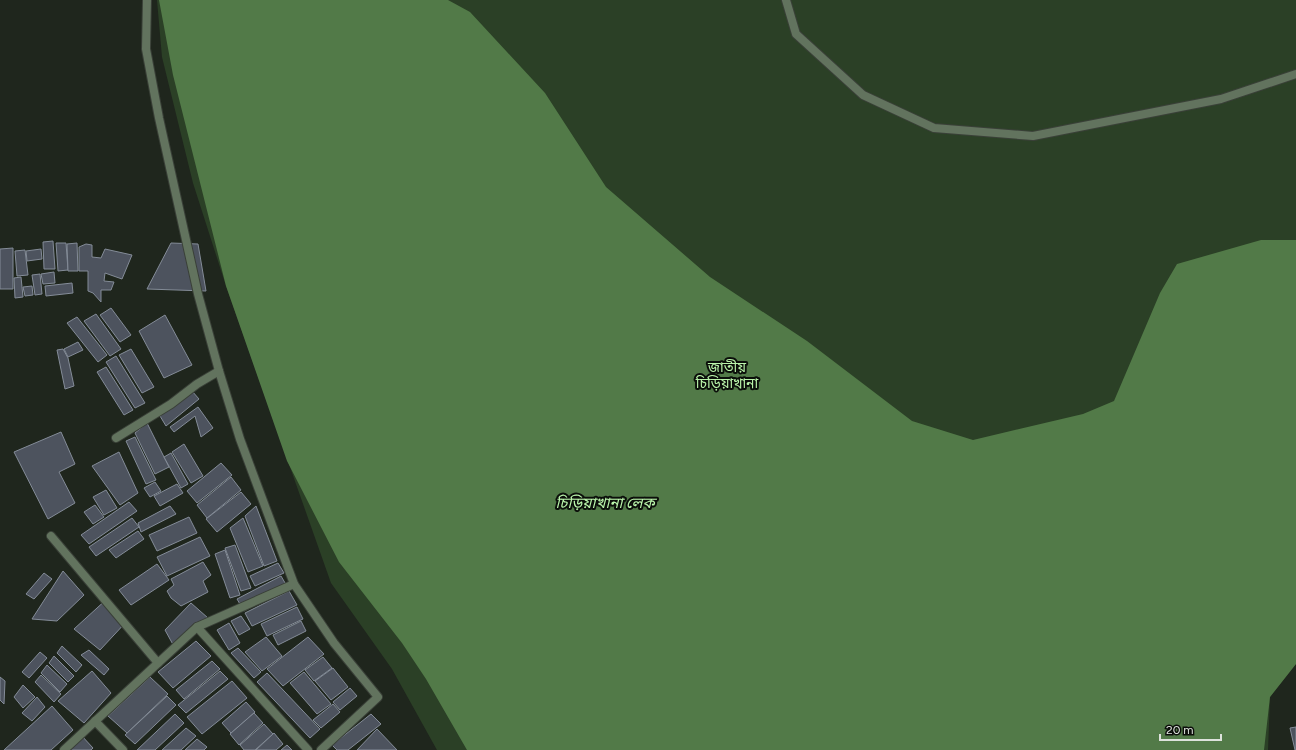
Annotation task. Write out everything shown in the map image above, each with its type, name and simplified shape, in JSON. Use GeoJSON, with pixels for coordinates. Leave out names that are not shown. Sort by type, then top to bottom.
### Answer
{"type":"FeatureCollection","features":[{"type":"Feature","properties":{"kind":"street"},"geometry":{"type":"LineString","coordinates":[[147,0],[146,48],[159,118],[198,294],[219,371],[240,438],[294,584],[334,643],[378,697],[321,750]]}},
{"type":"Feature","properties":{"kind":"street"},"geometry":{"type":"LineString","coordinates":[[786,0],[796,34],[863,95],[934,128],[1033,136],[1221,99],[1296,74]]}},
{"type":"Feature","properties":{"kind":"street"},"geometry":{"type":"LineString","coordinates":[[116,438],[171,404],[197,384],[219,371]]}},
{"type":"Feature","properties":{"kind":"street"},"geometry":{"type":"LineString","coordinates":[[51,536],[158,663]]}},
{"type":"Feature","properties":{"kind":"street"},"geometry":{"type":"LineString","coordinates":[[64,750],[197,627],[294,584]]}},
{"type":"Feature","properties":{"kind":"street"},"geometry":{"type":"LineString","coordinates":[[197,627],[308,750]]}},
{"type":"Feature","properties":{"kind":"street"},"geometry":{"type":"LineString","coordinates":[[95,721],[123,750]]}},
{"type":"Feature","properties":{"kind":"green space","name":"চিড়িয়াখানা লেক"},"geometry":{"type":"Polygon","coordinates":[[[157,0],[1296,0],[1296,664],[1270,697],[1268,750],[437,750],[392,669],[331,583],[226,286],[193,183],[162,57],[157,0]]]}},
{"type":"Feature","properties":{"kind":"water","name":"চিড়িয়াখানা লেক"},"geometry":{"type":"Polygon","coordinates":[[[159,0],[448,0],[470,12],[545,93],[606,187],[710,277],[807,341],[912,421],[973,440],[1083,414],[1114,401],[1160,293],[1177,264],[1261,240],[1296,240],[1296,664],[1270,697],[1264,750],[467,750],[426,679],[402,643],[339,562],[287,461],[226,286],[173,75],[159,0]]]}},
{"type":"Feature","properties":{"kind":"building"},"geometry":{"type":"Polygon","coordinates":[[[53,241],[55,269],[44,269],[43,242],[53,241]]]}},
{"type":"Feature","properties":{"kind":"building"},"geometry":{"type":"Polygon","coordinates":[[[56,243],[66,243],[68,270],[58,271],[56,243]]]}},
{"type":"Feature","properties":{"kind":"building"},"geometry":{"type":"Polygon","coordinates":[[[77,243],[78,271],[68,271],[67,244],[77,243]]]}},
{"type":"Feature","properties":{"kind":"building"},"geometry":{"type":"Polygon","coordinates":[[[171,243],[198,244],[206,291],[147,289],[171,243]]]}},
{"type":"Feature","properties":{"kind":"building"},"geometry":{"type":"Polygon","coordinates":[[[86,244],[92,245],[92,257],[101,258],[105,249],[132,255],[122,279],[105,273],[104,281],[114,282],[111,290],[101,290],[101,302],[93,293],[88,291],[88,271],[79,271],[79,247],[86,244]]]}},
{"type":"Feature","properties":{"kind":"building"},"geometry":{"type":"Polygon","coordinates":[[[13,248],[13,289],[0,289],[0,249],[13,248]]]}},
{"type":"Feature","properties":{"kind":"building"},"geometry":{"type":"Polygon","coordinates":[[[41,249],[42,259],[27,261],[26,251],[41,249]]]}},
{"type":"Feature","properties":{"kind":"building"},"geometry":{"type":"Polygon","coordinates":[[[25,250],[28,275],[17,276],[15,251],[25,250]]]}},
{"type":"Feature","properties":{"kind":"building"},"geometry":{"type":"Polygon","coordinates":[[[54,272],[55,283],[43,284],[41,274],[54,272]]]}},
{"type":"Feature","properties":{"kind":"building"},"geometry":{"type":"Polygon","coordinates":[[[40,274],[42,294],[35,295],[32,275],[40,274]]]}},
{"type":"Feature","properties":{"kind":"building"},"geometry":{"type":"Polygon","coordinates":[[[21,277],[23,297],[15,298],[14,278],[21,277]]]}},
{"type":"Feature","properties":{"kind":"building"},"geometry":{"type":"Polygon","coordinates":[[[72,283],[73,293],[46,296],[45,286],[72,283]]]}},
{"type":"Feature","properties":{"kind":"building"},"geometry":{"type":"Polygon","coordinates":[[[32,286],[33,295],[25,296],[23,287],[32,286]]]}},
{"type":"Feature","properties":{"kind":"building"},"geometry":{"type":"Polygon","coordinates":[[[111,308],[131,335],[120,342],[100,315],[111,308]]]}},
{"type":"Feature","properties":{"kind":"building"},"geometry":{"type":"Polygon","coordinates":[[[96,314],[121,349],[110,356],[84,321],[96,314]]]}},
{"type":"Feature","properties":{"kind":"building"},"geometry":{"type":"Polygon","coordinates":[[[165,315],[192,365],[164,378],[139,331],[165,315]]]}},
{"type":"Feature","properties":{"kind":"building"},"geometry":{"type":"Polygon","coordinates":[[[77,317],[107,355],[98,362],[67,323],[77,317]]]}},
{"type":"Feature","properties":{"kind":"building"},"geometry":{"type":"Polygon","coordinates":[[[78,342],[83,350],[68,357],[64,349],[78,342]]]}},
{"type":"Feature","properties":{"kind":"building"},"geometry":{"type":"Polygon","coordinates":[[[63,349],[68,358],[74,386],[65,389],[57,350],[63,349]]]}},
{"type":"Feature","properties":{"kind":"building"},"geometry":{"type":"Polygon","coordinates":[[[131,349],[154,387],[142,393],[119,355],[131,349]]]}},
{"type":"Feature","properties":{"kind":"building"},"geometry":{"type":"Polygon","coordinates":[[[116,356],[145,403],[135,408],[106,362],[116,356]]]}},
{"type":"Feature","properties":{"kind":"building"},"geometry":{"type":"Polygon","coordinates":[[[106,367],[133,410],[124,415],[97,372],[106,367]]]}},
{"type":"Feature","properties":{"kind":"building"},"geometry":{"type":"Polygon","coordinates":[[[192,391],[199,399],[166,426],[160,416],[192,391]]]}},
{"type":"Feature","properties":{"kind":"building"},"geometry":{"type":"Polygon","coordinates":[[[198,407],[213,428],[201,437],[195,416],[174,432],[170,427],[198,407]]]}},
{"type":"Feature","properties":{"kind":"building"},"geometry":{"type":"Polygon","coordinates":[[[147,423],[169,467],[155,474],[135,433],[147,423]]]}},
{"type":"Feature","properties":{"kind":"building"},"geometry":{"type":"Polygon","coordinates":[[[61,432],[75,464],[59,472],[75,503],[48,519],[14,452],[61,432]]]}},
{"type":"Feature","properties":{"kind":"building"},"geometry":{"type":"Polygon","coordinates":[[[135,437],[156,480],[146,484],[126,441],[135,437]]]}},
{"type":"Feature","properties":{"kind":"building"},"geometry":{"type":"Polygon","coordinates":[[[184,444],[203,476],[191,483],[172,452],[184,444]]]}},
{"type":"Feature","properties":{"kind":"building"},"geometry":{"type":"Polygon","coordinates":[[[119,452],[138,493],[120,505],[92,466],[119,452]]]}},
{"type":"Feature","properties":{"kind":"building"},"geometry":{"type":"Polygon","coordinates":[[[171,453],[188,484],[181,488],[164,457],[171,453]]]}},
{"type":"Feature","properties":{"kind":"building"},"geometry":{"type":"Polygon","coordinates":[[[221,463],[232,475],[197,503],[187,491],[221,463]]]}},
{"type":"Feature","properties":{"kind":"building"},"geometry":{"type":"Polygon","coordinates":[[[231,477],[241,490],[207,518],[197,505],[231,477]]]}},
{"type":"Feature","properties":{"kind":"building"},"geometry":{"type":"Polygon","coordinates":[[[155,482],[161,491],[150,497],[144,488],[155,482]]]}},
{"type":"Feature","properties":{"kind":"building"},"geometry":{"type":"Polygon","coordinates":[[[177,484],[183,493],[160,506],[154,496],[177,484]]]}},
{"type":"Feature","properties":{"kind":"building"},"geometry":{"type":"Polygon","coordinates":[[[106,490],[117,508],[104,515],[93,497],[106,490]]]}},
{"type":"Feature","properties":{"kind":"building"},"geometry":{"type":"Polygon","coordinates":[[[241,492],[251,504],[217,532],[206,519],[241,492]]]}},
{"type":"Feature","properties":{"kind":"building"},"geometry":{"type":"Polygon","coordinates":[[[129,502],[137,511],[89,544],[81,535],[129,502]]]}},
{"type":"Feature","properties":{"kind":"building"},"geometry":{"type":"Polygon","coordinates":[[[95,505],[104,517],[93,524],[84,512],[95,505]]]}},
{"type":"Feature","properties":{"kind":"building"},"geometry":{"type":"Polygon","coordinates":[[[170,506],[176,514],[141,532],[138,523],[170,506]]]}},
{"type":"Feature","properties":{"kind":"building"},"geometry":{"type":"Polygon","coordinates":[[[256,506],[277,561],[264,566],[245,516],[256,506]]]}},
{"type":"Feature","properties":{"kind":"building"},"geometry":{"type":"Polygon","coordinates":[[[189,517],[197,533],[157,551],[149,535],[189,517]]]}},
{"type":"Feature","properties":{"kind":"building"},"geometry":{"type":"Polygon","coordinates":[[[132,518],[139,527],[96,556],[89,547],[132,518]]]}},
{"type":"Feature","properties":{"kind":"building"},"geometry":{"type":"Polygon","coordinates":[[[243,518],[263,566],[248,572],[230,528],[243,518]]]}},
{"type":"Feature","properties":{"kind":"building"},"geometry":{"type":"Polygon","coordinates":[[[138,531],[144,539],[116,558],[109,550],[138,531]]]}},
{"type":"Feature","properties":{"kind":"building"},"geometry":{"type":"Polygon","coordinates":[[[200,537],[210,556],[167,576],[157,557],[200,537]]]}},
{"type":"Feature","properties":{"kind":"building"},"geometry":{"type":"Polygon","coordinates":[[[235,545],[251,588],[241,591],[225,548],[235,545]]]}},
{"type":"Feature","properties":{"kind":"building"},"geometry":{"type":"Polygon","coordinates":[[[225,550],[240,595],[230,598],[215,554],[225,550]]]}},
{"type":"Feature","properties":{"kind":"building"},"geometry":{"type":"Polygon","coordinates":[[[203,562],[211,575],[203,581],[208,592],[181,606],[171,598],[167,591],[174,585],[171,579],[203,562]]]}},
{"type":"Feature","properties":{"kind":"building"},"geometry":{"type":"Polygon","coordinates":[[[278,563],[284,573],[255,586],[250,576],[278,563]]]}},
{"type":"Feature","properties":{"kind":"building"},"geometry":{"type":"Polygon","coordinates":[[[157,564],[169,580],[131,605],[119,590],[157,564]]]}},
{"type":"Feature","properties":{"kind":"building"},"geometry":{"type":"Polygon","coordinates":[[[63,571],[84,595],[57,621],[32,619],[63,571]]]}},
{"type":"Feature","properties":{"kind":"building"},"geometry":{"type":"Polygon","coordinates":[[[44,573],[52,579],[34,599],[26,594],[44,573]]]}},
{"type":"Feature","properties":{"kind":"building"},"geometry":{"type":"Polygon","coordinates":[[[281,576],[288,588],[244,611],[237,599],[281,576]]]}},
{"type":"Feature","properties":{"kind":"building"},"geometry":{"type":"Polygon","coordinates":[[[289,591],[297,605],[252,626],[245,613],[289,591]]]}},
{"type":"Feature","properties":{"kind":"building"},"geometry":{"type":"Polygon","coordinates":[[[108,598],[127,621],[100,650],[74,629],[108,598]]]}},
{"type":"Feature","properties":{"kind":"building"},"geometry":{"type":"Polygon","coordinates":[[[191,603],[208,618],[176,650],[165,630],[191,603]]]}},
{"type":"Feature","properties":{"kind":"building"},"geometry":{"type":"Polygon","coordinates":[[[297,607],[303,619],[267,636],[261,624],[297,607]]]}},
{"type":"Feature","properties":{"kind":"building"},"geometry":{"type":"Polygon","coordinates":[[[241,616],[250,629],[239,635],[231,621],[241,616]]]}},
{"type":"Feature","properties":{"kind":"building"},"geometry":{"type":"Polygon","coordinates":[[[301,621],[306,631],[278,645],[273,635],[301,621]]]}},
{"type":"Feature","properties":{"kind":"building"},"geometry":{"type":"Polygon","coordinates":[[[229,623],[240,643],[229,650],[217,630],[229,623]]]}},
{"type":"Feature","properties":{"kind":"building"},"geometry":{"type":"Polygon","coordinates":[[[266,637],[282,656],[262,671],[245,652],[266,637]]]}},
{"type":"Feature","properties":{"kind":"building"},"geometry":{"type":"Polygon","coordinates":[[[308,637],[324,654],[283,686],[267,669],[308,637]]]}},
{"type":"Feature","properties":{"kind":"building"},"geometry":{"type":"Polygon","coordinates":[[[196,641],[211,656],[173,688],[158,672],[196,641]]]}},
{"type":"Feature","properties":{"kind":"building"},"geometry":{"type":"Polygon","coordinates":[[[62,646],[82,665],[76,672],[57,653],[62,646]]]}},
{"type":"Feature","properties":{"kind":"building"},"geometry":{"type":"Polygon","coordinates":[[[238,648],[261,672],[254,678],[231,653],[238,648]]]}},
{"type":"Feature","properties":{"kind":"building"},"geometry":{"type":"Polygon","coordinates":[[[89,650],[109,669],[104,675],[81,655],[89,650]]]}},
{"type":"Feature","properties":{"kind":"building"},"geometry":{"type":"Polygon","coordinates":[[[40,652],[47,658],[29,678],[22,672],[40,652]]]}},
{"type":"Feature","properties":{"kind":"building"},"geometry":{"type":"Polygon","coordinates":[[[54,656],[74,676],[68,682],[49,663],[54,656]]]}},
{"type":"Feature","properties":{"kind":"building"},"geometry":{"type":"Polygon","coordinates":[[[323,657],[332,668],[314,681],[305,670],[323,657]]]}},
{"type":"Feature","properties":{"kind":"building"},"geometry":{"type":"Polygon","coordinates":[[[212,661],[220,669],[184,699],[176,690],[212,661]]]}},
{"type":"Feature","properties":{"kind":"building"},"geometry":{"type":"Polygon","coordinates":[[[47,665],[67,684],[60,692],[41,673],[47,665]]]}},
{"type":"Feature","properties":{"kind":"building"},"geometry":{"type":"Polygon","coordinates":[[[333,668],[348,687],[331,700],[315,681],[333,668]]]}},
{"type":"Feature","properties":{"kind":"building"},"geometry":{"type":"Polygon","coordinates":[[[92,671],[111,693],[84,723],[58,701],[92,671]]]}},
{"type":"Feature","properties":{"kind":"building"},"geometry":{"type":"Polygon","coordinates":[[[220,671],[228,679],[186,713],[178,705],[220,671]]]}},
{"type":"Feature","properties":{"kind":"building"},"geometry":{"type":"Polygon","coordinates":[[[304,672],[331,704],[317,714],[290,683],[304,672]]]}},
{"type":"Feature","properties":{"kind":"building"},"geometry":{"type":"Polygon","coordinates":[[[267,673],[320,729],[310,738],[257,682],[267,673]]]}},
{"type":"Feature","properties":{"kind":"building"},"geometry":{"type":"Polygon","coordinates":[[[41,675],[61,694],[54,702],[35,682],[41,675]]]}},
{"type":"Feature","properties":{"kind":"building"},"geometry":{"type":"Polygon","coordinates":[[[0,677],[5,681],[4,704],[0,700],[0,677]]]}},
{"type":"Feature","properties":{"kind":"building"},"geometry":{"type":"Polygon","coordinates":[[[150,677],[168,694],[127,733],[108,716],[150,677]]]}},
{"type":"Feature","properties":{"kind":"building"},"geometry":{"type":"Polygon","coordinates":[[[232,681],[247,698],[202,734],[187,717],[232,681]]]}},
{"type":"Feature","properties":{"kind":"building"},"geometry":{"type":"Polygon","coordinates":[[[23,685],[35,697],[23,708],[14,697],[23,685]]]}},
{"type":"Feature","properties":{"kind":"building"},"geometry":{"type":"Polygon","coordinates":[[[350,688],[357,696],[340,710],[333,702],[350,688]]]}},
{"type":"Feature","properties":{"kind":"building"},"geometry":{"type":"Polygon","coordinates":[[[167,696],[176,705],[135,744],[125,735],[167,696]]]}},
{"type":"Feature","properties":{"kind":"building"},"geometry":{"type":"Polygon","coordinates":[[[37,697],[45,707],[32,721],[22,713],[37,697]]]}},
{"type":"Feature","properties":{"kind":"building"},"geometry":{"type":"Polygon","coordinates":[[[246,702],[255,712],[231,733],[222,723],[246,702]]]}},
{"type":"Feature","properties":{"kind":"building"},"geometry":{"type":"Polygon","coordinates":[[[333,704],[340,712],[321,728],[313,720],[333,704]]]}},
{"type":"Feature","properties":{"kind":"building"},"geometry":{"type":"Polygon","coordinates":[[[52,706],[73,730],[51,750],[4,750],[52,706]]]}},
{"type":"Feature","properties":{"kind":"building"},"geometry":{"type":"Polygon","coordinates":[[[254,713],[263,723],[239,745],[230,734],[254,713]]]}},
{"type":"Feature","properties":{"kind":"building"},"geometry":{"type":"Polygon","coordinates":[[[175,714],[184,723],[155,750],[137,750],[175,714]]]}},
{"type":"Feature","properties":{"kind":"building"},"geometry":{"type":"Polygon","coordinates":[[[371,714],[381,724],[348,750],[337,750],[332,745],[371,714]]]}},
{"type":"Feature","properties":{"kind":"building"},"geometry":{"type":"Polygon","coordinates":[[[264,724],[273,734],[255,750],[244,750],[240,745],[264,724]]]}},
{"type":"Feature","properties":{"kind":"building"},"geometry":{"type":"Polygon","coordinates":[[[1296,727],[1296,750],[1295,750],[1290,728],[1296,727]]]}},
{"type":"Feature","properties":{"kind":"building"},"geometry":{"type":"Polygon","coordinates":[[[186,728],[196,736],[181,750],[162,750],[186,728]]]}},
{"type":"Feature","properties":{"kind":"building"},"geometry":{"type":"Polygon","coordinates":[[[377,729],[397,750],[357,750],[377,729]]]}},
{"type":"Feature","properties":{"kind":"building"},"geometry":{"type":"Polygon","coordinates":[[[274,733],[283,744],[276,750],[256,750],[274,733]]]}},
{"type":"Feature","properties":{"kind":"building"},"geometry":{"type":"Polygon","coordinates":[[[81,735],[93,748],[91,750],[64,750],[81,735]]]}},
{"type":"Feature","properties":{"kind":"building"},"geometry":{"type":"Polygon","coordinates":[[[197,739],[207,747],[204,750],[185,750],[197,739]]]}},
{"type":"Feature","properties":{"kind":"building"},"geometry":{"type":"Polygon","coordinates":[[[287,745],[292,750],[281,750],[287,745]]]}},
{"type":"Feature","properties":{"kind":"park label","name":"জাতীয় চিড়িয়াখানা"},"geometry":{"type":"Point","coordinates":[727,376]}}]}
